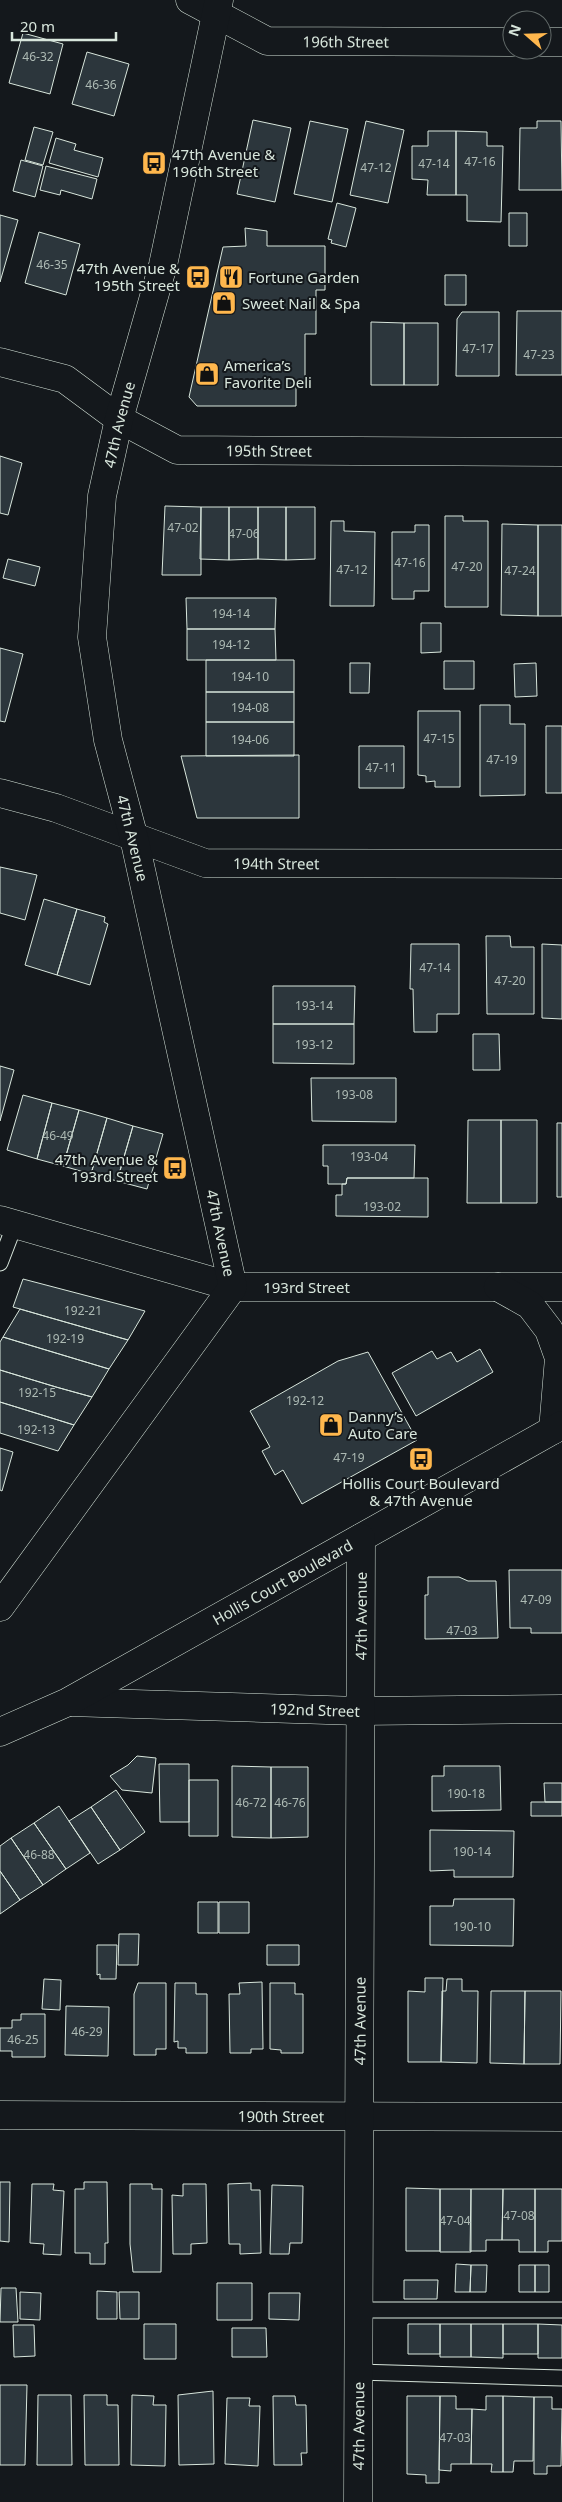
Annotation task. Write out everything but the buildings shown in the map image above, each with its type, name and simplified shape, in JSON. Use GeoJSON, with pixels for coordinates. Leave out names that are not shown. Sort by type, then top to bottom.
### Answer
{"type":"FeatureCollection","features":[{"type":"Feature","properties":{"kind":"street","name":"196th Street"},"geometry":{"type":"LineString","coordinates":[[190,0],[217,7],[267,41],[502,42]]}},
{"type":"Feature","properties":{"kind":"street","name":"47th Avenue"},"geometry":{"type":"LineString","coordinates":[[0,1607],[233,1287],[134,838],[108,740],[92,637],[102,496],[119,419],[163,266],[217,7]]}},
{"type":"Feature","properties":{"kind":"street","name":"195th Street"},"geometry":{"type":"LineString","coordinates":[[0,362],[65,379],[119,419],[177,450],[562,452]]}},
{"type":"Feature","properties":{"kind":"street","name":"194th Street"},"geometry":{"type":"LineString","coordinates":[[0,792],[56,808],[205,863],[562,864]]}},
{"type":"Feature","properties":{"kind":"street","name":"193rd Street"},"geometry":{"type":"LineString","coordinates":[[8,1222],[233,1287],[562,1287]]}},
{"type":"Feature","properties":{"kind":"street"},"geometry":{"type":"LineString","coordinates":[[497,1287],[530,1305],[549,1330],[559,1358],[557,1428]]}},
{"type":"Feature","properties":{"kind":"street","name":"Hollis Court Boulevard"},"geometry":{"type":"LineString","coordinates":[[0,1732],[68,1702],[557,1428]]}},
{"type":"Feature","properties":{"kind":"street","name":"47th Avenue"},"geometry":{"type":"LineString","coordinates":[[358,2502],[361,1538]]}},
{"type":"Feature","properties":{"kind":"street","name":"192nd Street"},"geometry":{"type":"LineString","coordinates":[[68,1702],[359,1710],[562,1709]]}},
{"type":"Feature","properties":{"kind":"street","name":"190th Street"},"geometry":{"type":"LineString","coordinates":[[0,2115],[562,2117]]}},
{"type":"Feature","properties":{"kind":"lane"},"geometry":{"type":"LineString","coordinates":[[0,1263],[8,1222]]}},
{"type":"Feature","properties":{"kind":"lane"},"geometry":{"type":"LineString","coordinates":[[359,2310],[562,2310]]}},
{"type":"Feature","properties":{"kind":"lane"},"geometry":{"type":"LineString","coordinates":[[358,2372],[562,2378]]}},
{"type":"Feature","properties":{"kind":"place","name":"47th Avenue & 196th Street"},"geometry":{"type":"Point","coordinates":[154,163]}},
{"type":"Feature","properties":{"kind":"place","name":"47th Avenue & 195th Street"},"geometry":{"type":"Point","coordinates":[198,277]}},
{"type":"Feature","properties":{"kind":"place","name":"Fortune Garden"},"geometry":{"type":"Point","coordinates":[231,277]}},
{"type":"Feature","properties":{"kind":"place","name":"Sweet Nail & Spa"},"geometry":{"type":"Point","coordinates":[224,303]}},
{"type":"Feature","properties":{"kind":"place","name":"America’s Favorite Deli"},"geometry":{"type":"Point","coordinates":[207,374]}},
{"type":"Feature","properties":{"kind":"place","name":"47th Avenue & 193rd Street"},"geometry":{"type":"Point","coordinates":[175,1168]}},
{"type":"Feature","properties":{"kind":"place","name":"Danny’s Auto Care"},"geometry":{"type":"Point","coordinates":[331,1425]}},
{"type":"Feature","properties":{"kind":"place","name":"Hollis Court Boulevard & 47th Avenue"},"geometry":{"type":"Point","coordinates":[421,1459]}}]}
